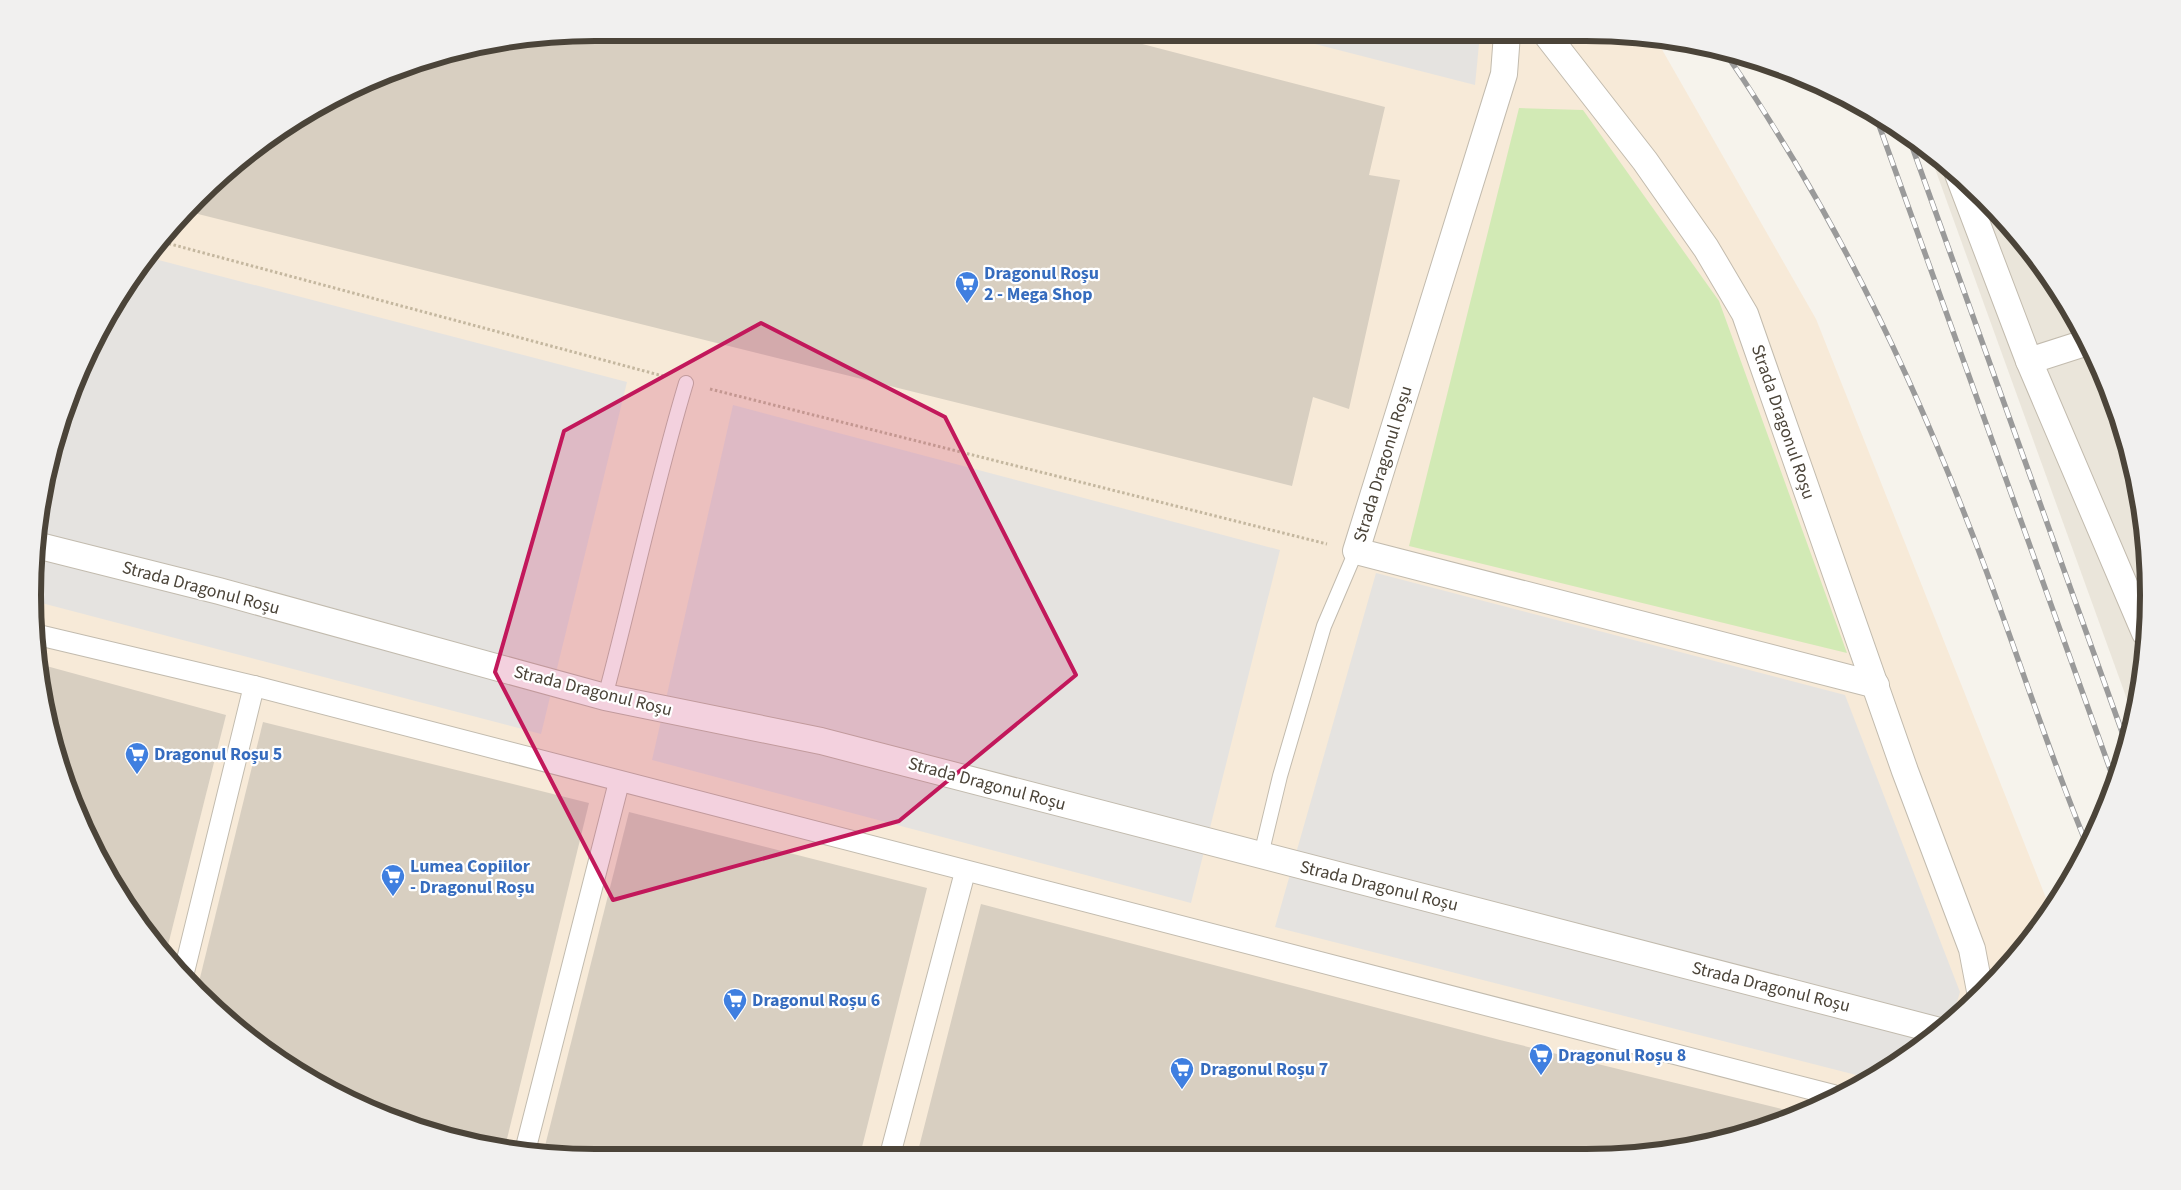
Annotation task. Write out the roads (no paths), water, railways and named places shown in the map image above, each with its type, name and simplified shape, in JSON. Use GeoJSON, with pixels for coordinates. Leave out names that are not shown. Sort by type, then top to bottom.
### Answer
{"type":"FeatureCollection","features":[{"type":"Feature","properties":{"kind":"street","name":"Strada Dragonul Roșu"},"geometry":{"type":"LineString","coordinates":[[1506,41],[1504,74],[1356,551],[1876,685]]}},
{"type":"Feature","properties":{"kind":"street","name":"Strada Dragonul Roșu"},"geometry":{"type":"LineString","coordinates":[[1552,41],[1646,161],[1706,248],[1745,314],[1905,771],[1972,949],[1979,986]]}},
{"type":"Feature","properties":{"kind":"street"},"geometry":{"type":"LineString","coordinates":[[1964,191],[2029,360],[2139,620]]}},
{"type":"Feature","properties":{"kind":"street"},"geometry":{"type":"LineString","coordinates":[[2029,360],[2080,344]]}},
{"type":"Feature","properties":{"kind":"street","name":"Strada Dragonul Roșu"},"geometry":{"type":"LineString","coordinates":[[43,547],[219,591],[605,697],[821,741],[1930,1028]]}},
{"type":"Feature","properties":{"kind":"street"},"geometry":{"type":"LineString","coordinates":[[43,636],[254,686],[965,872],[1828,1094]]}},
{"type":"Feature","properties":{"kind":"street"},"geometry":{"type":"LineString","coordinates":[[185,967],[254,686]]}},
{"type":"Feature","properties":{"kind":"street"},"geometry":{"type":"LineString","coordinates":[[528,1145],[619,782]]}},
{"type":"Feature","properties":{"kind":"street"},"geometry":{"type":"LineString","coordinates":[[892,1149],[965,872]]}},
{"type":"Feature","properties":{"kind":"lane"},"geometry":{"type":"LineString","coordinates":[[605,697],[664,456],[686,383]]}},
{"type":"Feature","properties":{"kind":"lane"},"geometry":{"type":"LineString","coordinates":[[1261,855],[1280,776],[1324,626],[1356,551]]}},
{"type":"Feature","properties":{"kind":"railway"},"geometry":{"type":"LineString","coordinates":[[1730,60],[1769,119],[1820,205],[1867,293],[1910,384],[1950,476],[2084,838]]}},
{"type":"Feature","properties":{"kind":"railway"},"geometry":{"type":"LineString","coordinates":[[1879,125],[2111,771]]}},
{"type":"Feature","properties":{"kind":"railway"},"geometry":{"type":"LineString","coordinates":[[1913,149],[2122,733]]}},
{"type":"Feature","properties":{"kind":"place","name":"Dragonul Roșu 2 - Mega Shop"},"geometry":{"type":"Point","coordinates":[967,304]}},
{"type":"Feature","properties":{"kind":"place","name":"Dragonul Roșu 5"},"geometry":{"type":"Point","coordinates":[137,775]}},
{"type":"Feature","properties":{"kind":"place","name":"Lumea Copiilor - Dragonul Roșu"},"geometry":{"type":"Point","coordinates":[393,897]}},
{"type":"Feature","properties":{"kind":"place","name":"Dragonul Roșu 6"},"geometry":{"type":"Point","coordinates":[735,1021]}},
{"type":"Feature","properties":{"kind":"place","name":"Dragonul Roșu 8"},"geometry":{"type":"Point","coordinates":[1541,1076]}},
{"type":"Feature","properties":{"kind":"place","name":"Dragonul Roșu 7"},"geometry":{"type":"Point","coordinates":[1182,1090]}}]}
